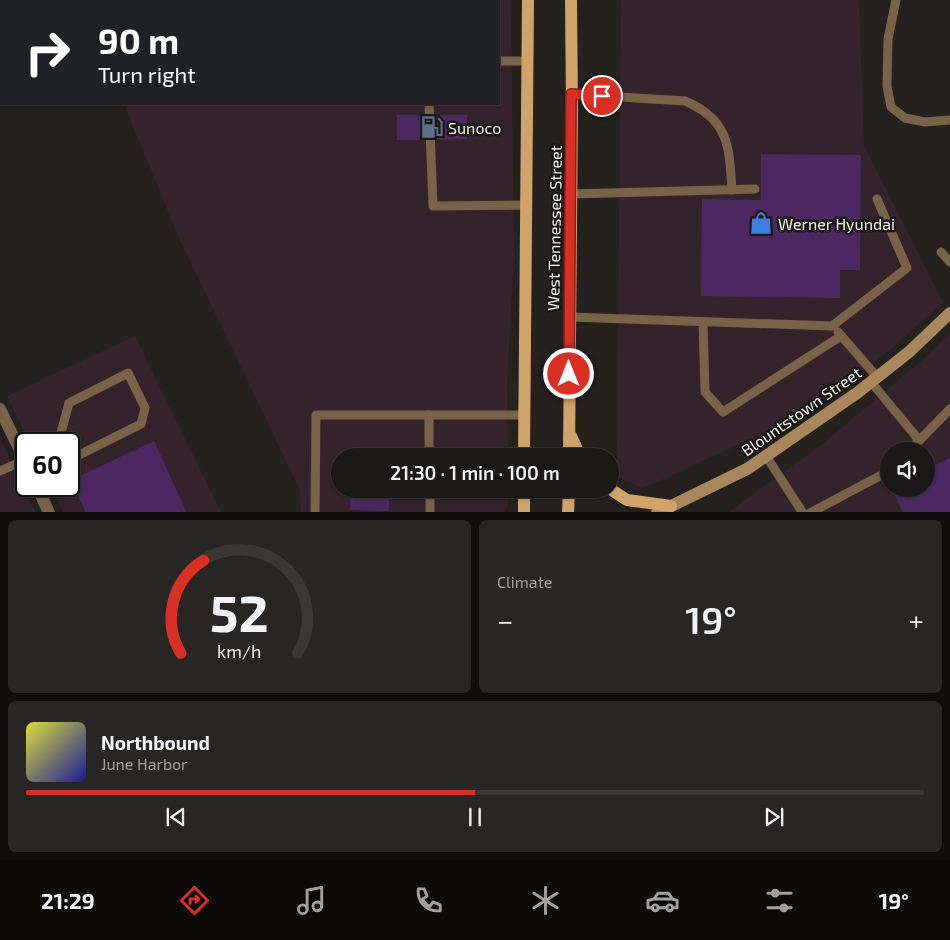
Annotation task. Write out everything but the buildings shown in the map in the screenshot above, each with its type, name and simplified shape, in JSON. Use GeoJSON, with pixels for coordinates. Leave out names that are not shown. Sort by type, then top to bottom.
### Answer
{"type":"FeatureCollection","features":[{"type":"Feature","properties":{"kind":"main road","name":"West Tennessee Street"},"geometry":{"type":"LineString","coordinates":[[524,448],[528,0]]}},
{"type":"Feature","properties":{"kind":"main road","name":"West Tennessee Street"},"geometry":{"type":"LineString","coordinates":[[569,448],[571,0]]}},
{"type":"Feature","properties":{"kind":"main road","name":"Blountstown Street"},"geometry":{"type":"LineString","coordinates":[[657,512],[747,469],[874,380],[910,352],[950,313]]}},
{"type":"Feature","properties":{"kind":"main road"},"geometry":{"type":"LineString","coordinates":[[569,431],[576,448]]}},
{"type":"Feature","properties":{"kind":"main road"},"geometry":{"type":"LineString","coordinates":[[619,494],[627,500],[671,506]]}},
{"type":"Feature","properties":{"kind":"main road"},"geometry":{"type":"LineString","coordinates":[[524,498],[524,512]]}},
{"type":"Feature","properties":{"kind":"main road"},"geometry":{"type":"LineString","coordinates":[[568,498],[568,512]]}},
{"type":"Feature","properties":{"kind":"street"},"geometry":{"type":"LineString","coordinates":[[0,409],[15,440]]}},
{"type":"Feature","properties":{"kind":"street"},"geometry":{"type":"LineString","coordinates":[[42,497],[49,512]]}},
{"type":"Feature","properties":{"kind":"lane"},"geometry":{"type":"LineString","coordinates":[[896,0],[888,39],[887,86],[891,107],[905,118],[924,122],[950,120]]}},
{"type":"Feature","properties":{"kind":"lane"},"geometry":{"type":"LineString","coordinates":[[500,61],[528,60]]}},
{"type":"Feature","properties":{"kind":"lane"},"geometry":{"type":"LineString","coordinates":[[571,94],[685,101],[699,106],[718,124],[726,139],[729,150],[732,190]]}},
{"type":"Feature","properties":{"kind":"lane"},"geometry":{"type":"LineString","coordinates":[[429,105],[432,206],[526,204]]}},
{"type":"Feature","properties":{"kind":"lane"},"geometry":{"type":"LineString","coordinates":[[571,194],[755,189]]}},
{"type":"Feature","properties":{"kind":"lane"},"geometry":{"type":"LineString","coordinates":[[570,317],[832,326],[907,268],[877,199]]}},
{"type":"Feature","properties":{"kind":"lane"},"geometry":{"type":"LineString","coordinates":[[941,252],[950,262]]}},
{"type":"Feature","properties":{"kind":"lane"},"geometry":{"type":"LineString","coordinates":[[703,322],[705,392],[723,412],[841,336]]}},
{"type":"Feature","properties":{"kind":"lane"},"geometry":{"type":"LineString","coordinates":[[832,326],[919,440],[950,409]]}},
{"type":"Feature","properties":{"kind":"lane"},"geometry":{"type":"LineString","coordinates":[[61,432],[69,403],[128,373],[145,408],[141,424],[80,454]]}},
{"type":"Feature","properties":{"kind":"lane"},"geometry":{"type":"LineString","coordinates":[[315,512],[316,415],[524,415]]}},
{"type":"Feature","properties":{"kind":"lane"},"geometry":{"type":"LineString","coordinates":[[429,415],[430,448]]}},
{"type":"Feature","properties":{"kind":"lane"},"geometry":{"type":"LineString","coordinates":[[766,456],[803,512]]}},
{"type":"Feature","properties":{"kind":"lane"},"geometry":{"type":"LineString","coordinates":[[0,471],[15,466]]}},
{"type":"Feature","properties":{"kind":"lane"},"geometry":{"type":"LineString","coordinates":[[810,512],[880,475]]}},
{"type":"Feature","properties":{"kind":"lane"},"geometry":{"type":"LineString","coordinates":[[430,498],[430,512]]}},
{"type":"Feature","properties":{"kind":"shaded area"},"geometry":{"type":"Polygon","coordinates":[[[500,0],[511,0],[514,255],[507,383],[508,448],[331,448],[331,498],[508,498],[505,512],[301,512],[300,490],[178,236],[124,105],[500,105],[500,0]]]}},
{"type":"Feature","properties":{"kind":"shaded area","name":"Werner Hyundai"},"geometry":{"type":"Polygon","coordinates":[[[621,0],[859,0],[864,145],[943,302],[884,355],[807,410],[771,431],[664,479],[642,488],[619,478],[619,448],[617,448],[621,0]]]}},
{"type":"Feature","properties":{"kind":"shaded area"},"geometry":{"type":"Polygon","coordinates":[[[950,333],[950,512],[728,512],[825,442],[927,356],[950,333]]]}},
{"type":"Feature","properties":{"kind":"shaded area"},"geometry":{"type":"Polygon","coordinates":[[[135,336],[221,512],[63,512],[56,497],[80,497],[80,432],[25,432],[7,396],[135,336]]]}},
{"type":"Feature","properties":{"kind":"shaded area"},"geometry":{"type":"Polygon","coordinates":[[[0,438],[15,469],[15,497],[28,497],[35,512],[0,512],[0,438]]]}},
{"type":"Feature","properties":{"kind":"place","name":"Sunoco"},"geometry":{"type":"Point","coordinates":[432,127]}},
{"type":"Feature","properties":{"kind":"place","name":"Werner Hyundai"},"geometry":{"type":"Point","coordinates":[761,223]}},
{"type":"Feature","properties":{"kind":"route"},"geometry":{"type":"LineString","coordinates":[[569,374],[571,94],[602,96]]}}]}
